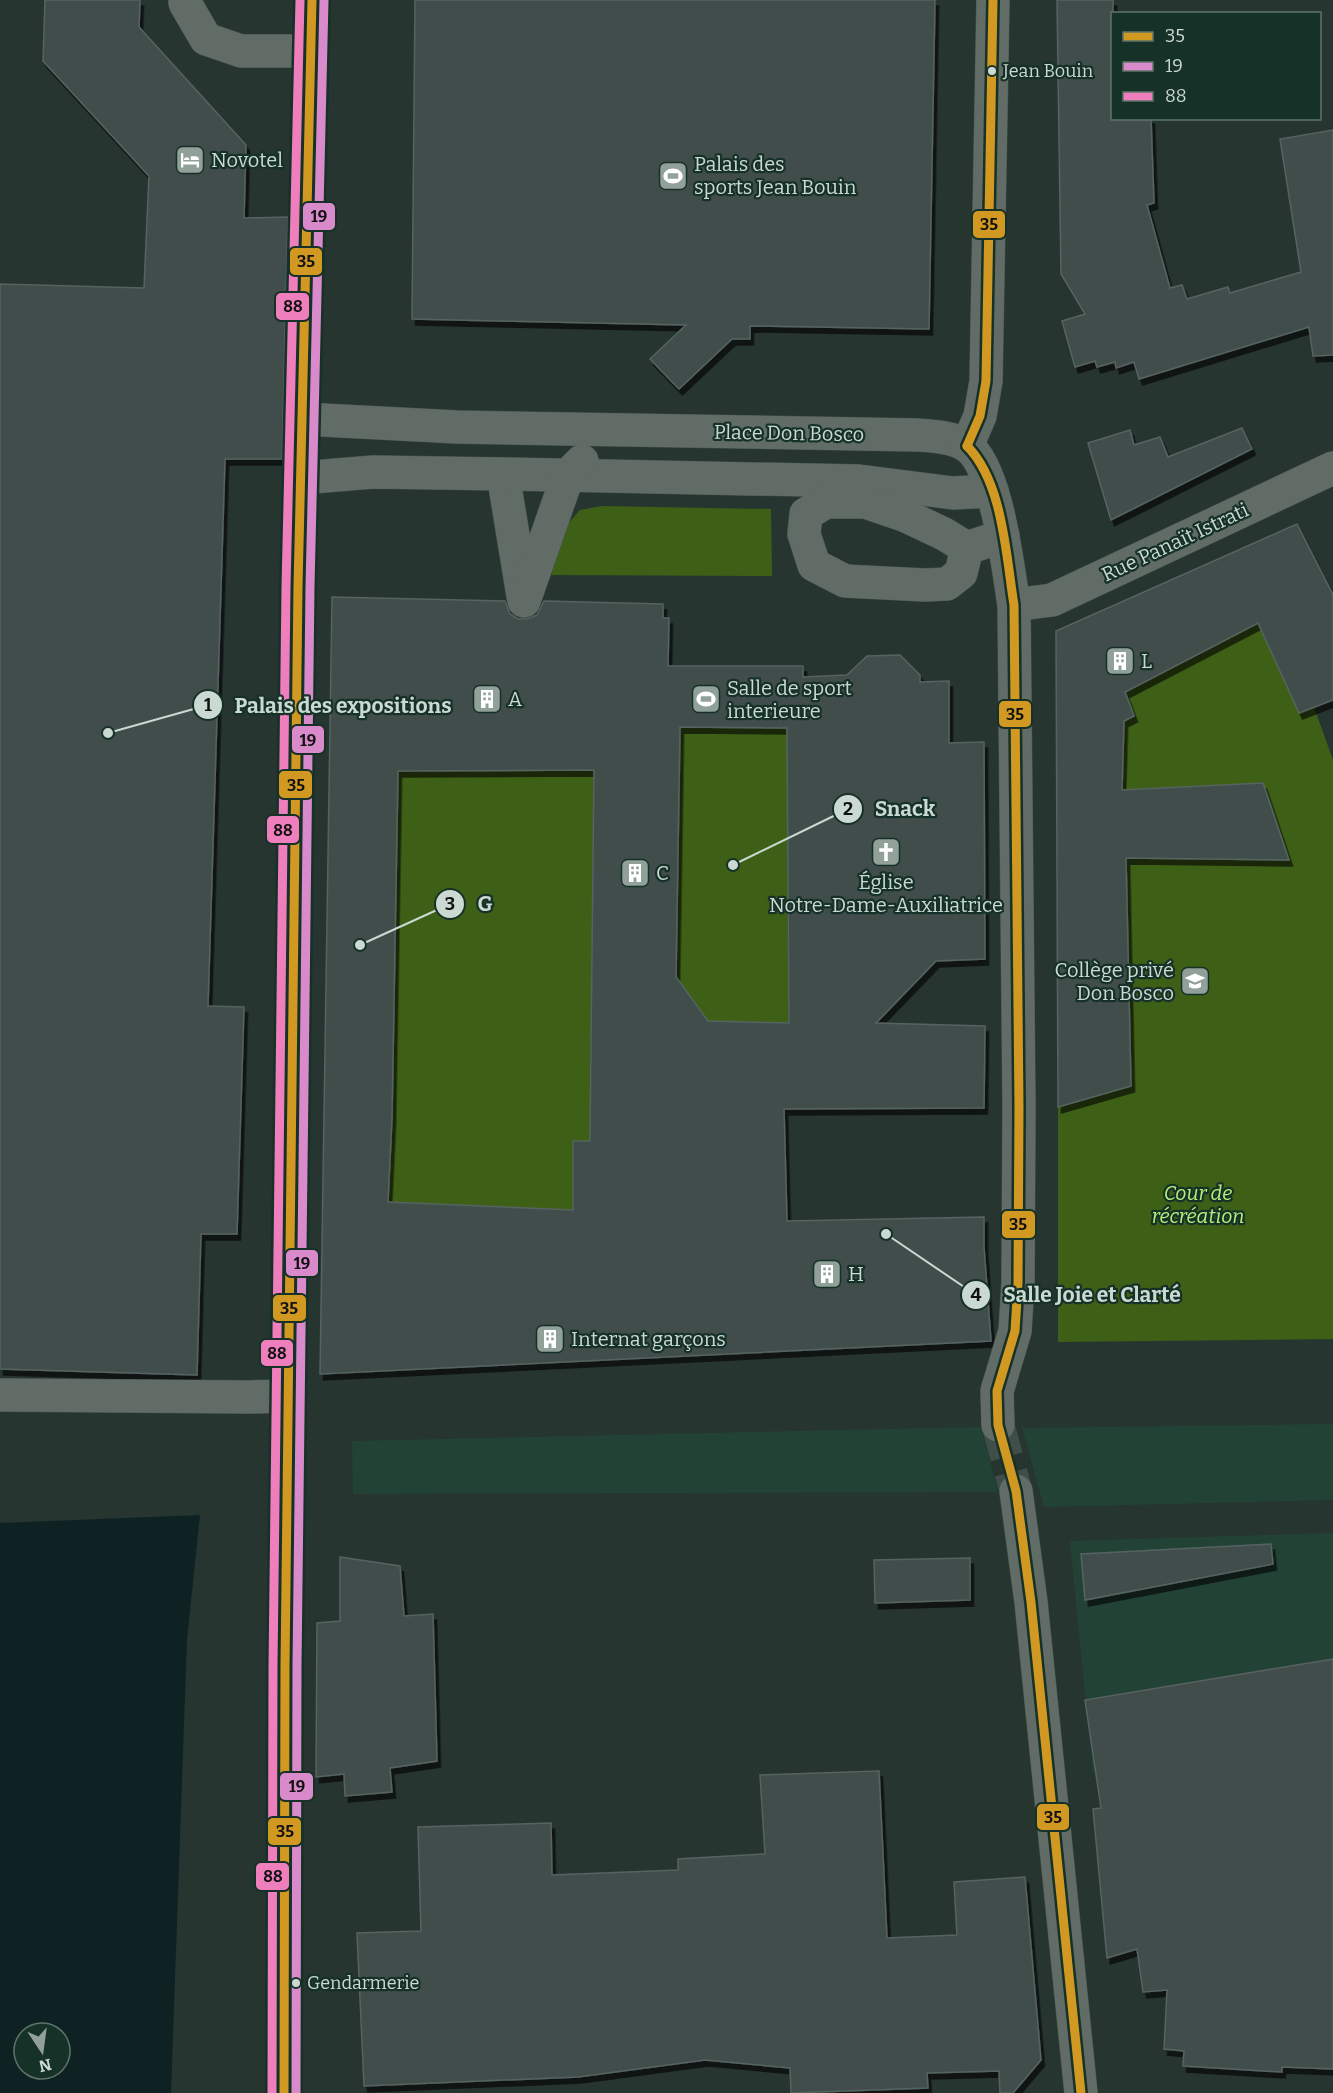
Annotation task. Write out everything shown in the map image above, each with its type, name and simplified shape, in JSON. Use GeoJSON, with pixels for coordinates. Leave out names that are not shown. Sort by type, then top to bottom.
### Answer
{"type":"FeatureCollection","features":[{"type":"Feature","properties":{"kind":"main road"},"geometry":{"type":"LineString","coordinates":[[284,2093],[285,1678],[301,477],[312,0]]}},
{"type":"Feature","properties":{"kind":"street"},"geometry":{"type":"LineString","coordinates":[[185,0],[206,39],[241,51],[311,51]]}},
{"type":"Feature","properties":{"kind":"street"},"geometry":{"type":"LineString","coordinates":[[993,0],[986,381],[980,416],[967,446],[982,462],[992,491],[1003,536],[1014,605],[1019,1107],[1018,1283],[1016,1331],[997,1391],[998,1425]]}},
{"type":"Feature","properties":{"kind":"street","name":"Place Don Bosco"},"geometry":{"type":"LineString","coordinates":[[303,419],[457,427],[609,431],[918,435],[946,438],[967,446]]}},
{"type":"Feature","properties":{"kind":"street"},"geometry":{"type":"LineString","coordinates":[[457,427],[503,474],[524,601],[568,475],[609,431]]}},
{"type":"Feature","properties":{"kind":"street","name":"Rue Panaït Istrati"},"geometry":{"type":"LineString","coordinates":[[1014,605],[1052,600],[1333,468]]}},
{"type":"Feature","properties":{"kind":"street"},"geometry":{"type":"LineString","coordinates":[[301,477],[373,471],[859,481],[953,493],[992,491]]}},
{"type":"Feature","properties":{"kind":"street"},"geometry":{"type":"LineString","coordinates":[[967,548],[1003,536]]}},
{"type":"Feature","properties":{"kind":"street"},"geometry":{"type":"LineString","coordinates":[[0,1395],[290,1396]]}},
{"type":"Feature","properties":{"kind":"street"},"geometry":{"type":"LineString","coordinates":[[1016,1491],[1031,1602],[1081,2093]]}},
{"type":"Feature","properties":{"kind":"shaded area"},"geometry":{"type":"Polygon","coordinates":[[[1333,1424],[1333,1500],[1044,1507],[1022,1428],[1333,1424]]]}},
{"type":"Feature","properties":{"kind":"shaded area"},"geometry":{"type":"Polygon","coordinates":[[[981,1427],[998,1492],[353,1494],[352,1441],[981,1427]]]}},
{"type":"Feature","properties":{"kind":"shaded area"},"geometry":{"type":"Polygon","coordinates":[[[1333,1533],[1333,1734],[1093,1773],[1070,1541],[1333,1533]]]}},
{"type":"Feature","properties":{"kind":"green space"},"geometry":{"type":"Polygon","coordinates":[[[601,506],[771,509],[772,576],[551,575],[566,526],[580,510],[601,506]]]}},
{"type":"Feature","properties":{"kind":"green space","name":"Cour de récréation"},"geometry":{"type":"Polygon","coordinates":[[[1258,623],[1299,712],[1314,707],[1333,760],[1333,1339],[1058,1342],[1058,1107],[1131,1086],[1126,858],[1289,860],[1263,783],[1103,791],[1125,692],[1258,623]]]}},
{"type":"Feature","properties":{"kind":"green space"},"geometry":{"type":"Polygon","coordinates":[[[680,727],[804,728],[787,744],[788,961],[798,1023],[708,1021],[676,977],[680,727]]]}},
{"type":"Feature","properties":{"kind":"green space"},"geometry":{"type":"Polygon","coordinates":[[[594,770],[590,1141],[573,1142],[573,1210],[388,1202],[392,1118],[398,771],[594,770]]]}},
{"type":"Feature","properties":{"kind":"water"},"geometry":{"type":"Polygon","coordinates":[[[200,1515],[187,1640],[171,2093],[0,2093],[0,1523],[200,1515]]]}},
{"type":"Feature","properties":{"kind":"building"},"geometry":{"type":"Polygon","coordinates":[[[45,0],[140,0],[139,27],[246,145],[244,218],[288,217],[282,459],[225,459],[208,1006],[244,1007],[237,1234],[201,1234],[197,1375],[0,1369],[0,284],[144,288],[149,176],[43,61],[45,0]]]}},
{"type":"Feature","properties":{"kind":"building","name":"Palais des sports Jean Bouin"},"geometry":{"type":"Polygon","coordinates":[[[415,0],[935,0],[929,329],[750,326],[750,339],[732,339],[679,389],[650,359],[686,325],[412,319],[415,0]]]}},
{"type":"Feature","properties":{"kind":"building"},"geometry":{"type":"Polygon","coordinates":[[[1057,0],[1113,0],[1111,120],[1151,120],[1154,203],[1147,205],[1170,288],[1182,285],[1187,299],[1228,287],[1230,293],[1301,272],[1280,139],[1333,130],[1333,355],[1313,356],[1309,327],[1139,379],[1134,362],[1116,368],[1115,362],[1097,367],[1095,361],[1075,367],[1062,321],[1085,314],[1061,274],[1057,0]]]}},
{"type":"Feature","properties":{"kind":"building"},"geometry":{"type":"Polygon","coordinates":[[[1242,428],[1252,449],[1111,520],[1088,443],[1130,430],[1134,445],[1160,437],[1168,457],[1242,428]]]}},
{"type":"Feature","properties":{"kind":"building"},"geometry":{"type":"Polygon","coordinates":[[[1297,524],[1333,595],[1333,700],[1299,713],[1258,623],[1125,692],[1134,716],[1124,721],[1122,790],[1263,783],[1289,860],[1126,858],[1131,1086],[1058,1107],[1056,631],[1297,524]]]}},
{"type":"Feature","properties":{"kind":"building"},"geometry":{"type":"Polygon","coordinates":[[[332,597],[505,601],[510,614],[518,619],[527,619],[537,615],[544,601],[663,604],[663,618],[669,618],[668,666],[803,666],[803,677],[847,675],[867,656],[900,655],[920,675],[920,682],[949,681],[949,743],[984,742],[985,959],[936,961],[876,1023],[985,1026],[984,1108],[784,1109],[787,1221],[984,1217],[991,1341],[320,1374],[332,597]],[[680,727],[676,977],[708,1021],[789,1023],[787,728],[680,727]],[[594,770],[398,771],[392,1118],[388,1202],[573,1210],[573,1141],[590,1141],[594,770]]]}},
{"type":"Feature","properties":{"kind":"building"},"geometry":{"type":"Polygon","coordinates":[[[1271,1544],[1273,1564],[1085,1600],[1081,1554],[1271,1544]]]}},
{"type":"Feature","properties":{"kind":"building"},"geometry":{"type":"Polygon","coordinates":[[[340,1557],[400,1566],[404,1616],[433,1614],[437,1761],[390,1768],[392,1792],[345,1796],[344,1774],[316,1777],[317,1623],[340,1621],[340,1557]]]}},
{"type":"Feature","properties":{"kind":"building"},"geometry":{"type":"Polygon","coordinates":[[[970,1558],[970,1600],[875,1603],[874,1560],[970,1558]]]}},
{"type":"Feature","properties":{"kind":"building"},"geometry":{"type":"Polygon","coordinates":[[[1333,1659],[1333,2069],[1282,2067],[1282,2072],[1183,2066],[1184,2051],[1164,2049],[1167,1990],[1143,1992],[1137,1949],[1107,1958],[1093,1809],[1101,1808],[1085,1700],[1333,1659]]]}},
{"type":"Feature","properties":{"kind":"building"},"geometry":{"type":"Polygon","coordinates":[[[879,1771],[887,1938],[957,1935],[954,1882],[1025,1877],[1041,2060],[1013,2093],[1000,2093],[999,2071],[927,2073],[928,2088],[791,2093],[790,2068],[705,2060],[578,2077],[364,2086],[357,1933],[421,1931],[418,1827],[551,1823],[552,1875],[678,1870],[678,1859],[765,1854],[760,1775],[879,1771]]]}},
{"type":"Feature","properties":{"kind":"tunnel"},"geometry":{"type":"LineString","coordinates":[[998,1425],[1016,1491]]}},
{"type":"Feature","properties":{"kind":"transit line","name":"88"},"geometry":{"type":"LineString","coordinates":[[272,2093],[273,1666],[286,587],[300,0]]}},
{"type":"Feature","properties":{"kind":"transit line","name":"35"},"geometry":{"type":"LineString","coordinates":[[284,2093],[285,1666],[298,587],[312,0]]}},
{"type":"Feature","properties":{"kind":"transit line","name":"19"},"geometry":{"type":"LineString","coordinates":[[296,2093],[297,1666],[310,587],[324,0]]}},
{"type":"Feature","properties":{"kind":"transit line","name":"35"},"geometry":{"type":"LineString","coordinates":[[967,446],[980,416],[986,381],[993,0]]}},
{"type":"Feature","properties":{"kind":"transit line","name":"35"},"geometry":{"type":"LineString","coordinates":[[967,446],[979,461],[996,499],[1014,605],[1019,1107],[1018,1283],[1015,1331],[997,1391],[998,1425],[1016,1491],[1031,1602],[1081,2093]]}},
{"type":"Feature","properties":{"kind":"place","name":"Jean Bouin"},"geometry":{"type":"Point","coordinates":[992,71]}},
{"type":"Feature","properties":{"kind":"place","name":"Novotel"},"geometry":{"type":"Point","coordinates":[190,160]}},
{"type":"Feature","properties":{"kind":"place","name":"Palais des sports Jean Bouin"},"geometry":{"type":"Point","coordinates":[673,176]}},
{"type":"Feature","properties":{"kind":"place","name":"L"},"geometry":{"type":"Point","coordinates":[1120,661]}},
{"type":"Feature","properties":{"kind":"place","name":"A"},"geometry":{"type":"Point","coordinates":[487,699]}},
{"type":"Feature","properties":{"kind":"place","name":"Salle de sport interieure"},"geometry":{"type":"Point","coordinates":[706,699]}},
{"type":"Feature","properties":{"kind":"place","name":"Palais des expositions"},"geometry":{"type":"Point","coordinates":[108,733]}},
{"type":"Feature","properties":{"kind":"place","name":"Église Notre-Dame-Auxiliatrice"},"geometry":{"type":"Point","coordinates":[886,852]}},
{"type":"Feature","properties":{"kind":"place","name":"Snack"},"geometry":{"type":"Point","coordinates":[733,865]}},
{"type":"Feature","properties":{"kind":"place","name":"C"},"geometry":{"type":"Point","coordinates":[635,873]}},
{"type":"Feature","properties":{"kind":"place","name":"G"},"geometry":{"type":"Point","coordinates":[360,945]}},
{"type":"Feature","properties":{"kind":"place","name":"Collège privé Don Bosco"},"geometry":{"type":"Point","coordinates":[1195,981]}},
{"type":"Feature","properties":{"kind":"place","name":"Salle Joie et Clarté"},"geometry":{"type":"Point","coordinates":[886,1234]}},
{"type":"Feature","properties":{"kind":"place","name":"H"},"geometry":{"type":"Point","coordinates":[827,1274]}},
{"type":"Feature","properties":{"kind":"place","name":"Internat garçons"},"geometry":{"type":"Point","coordinates":[550,1339]}},
{"type":"Feature","properties":{"kind":"place","name":"Gendarmerie"},"geometry":{"type":"Point","coordinates":[296,1983]}}]}
